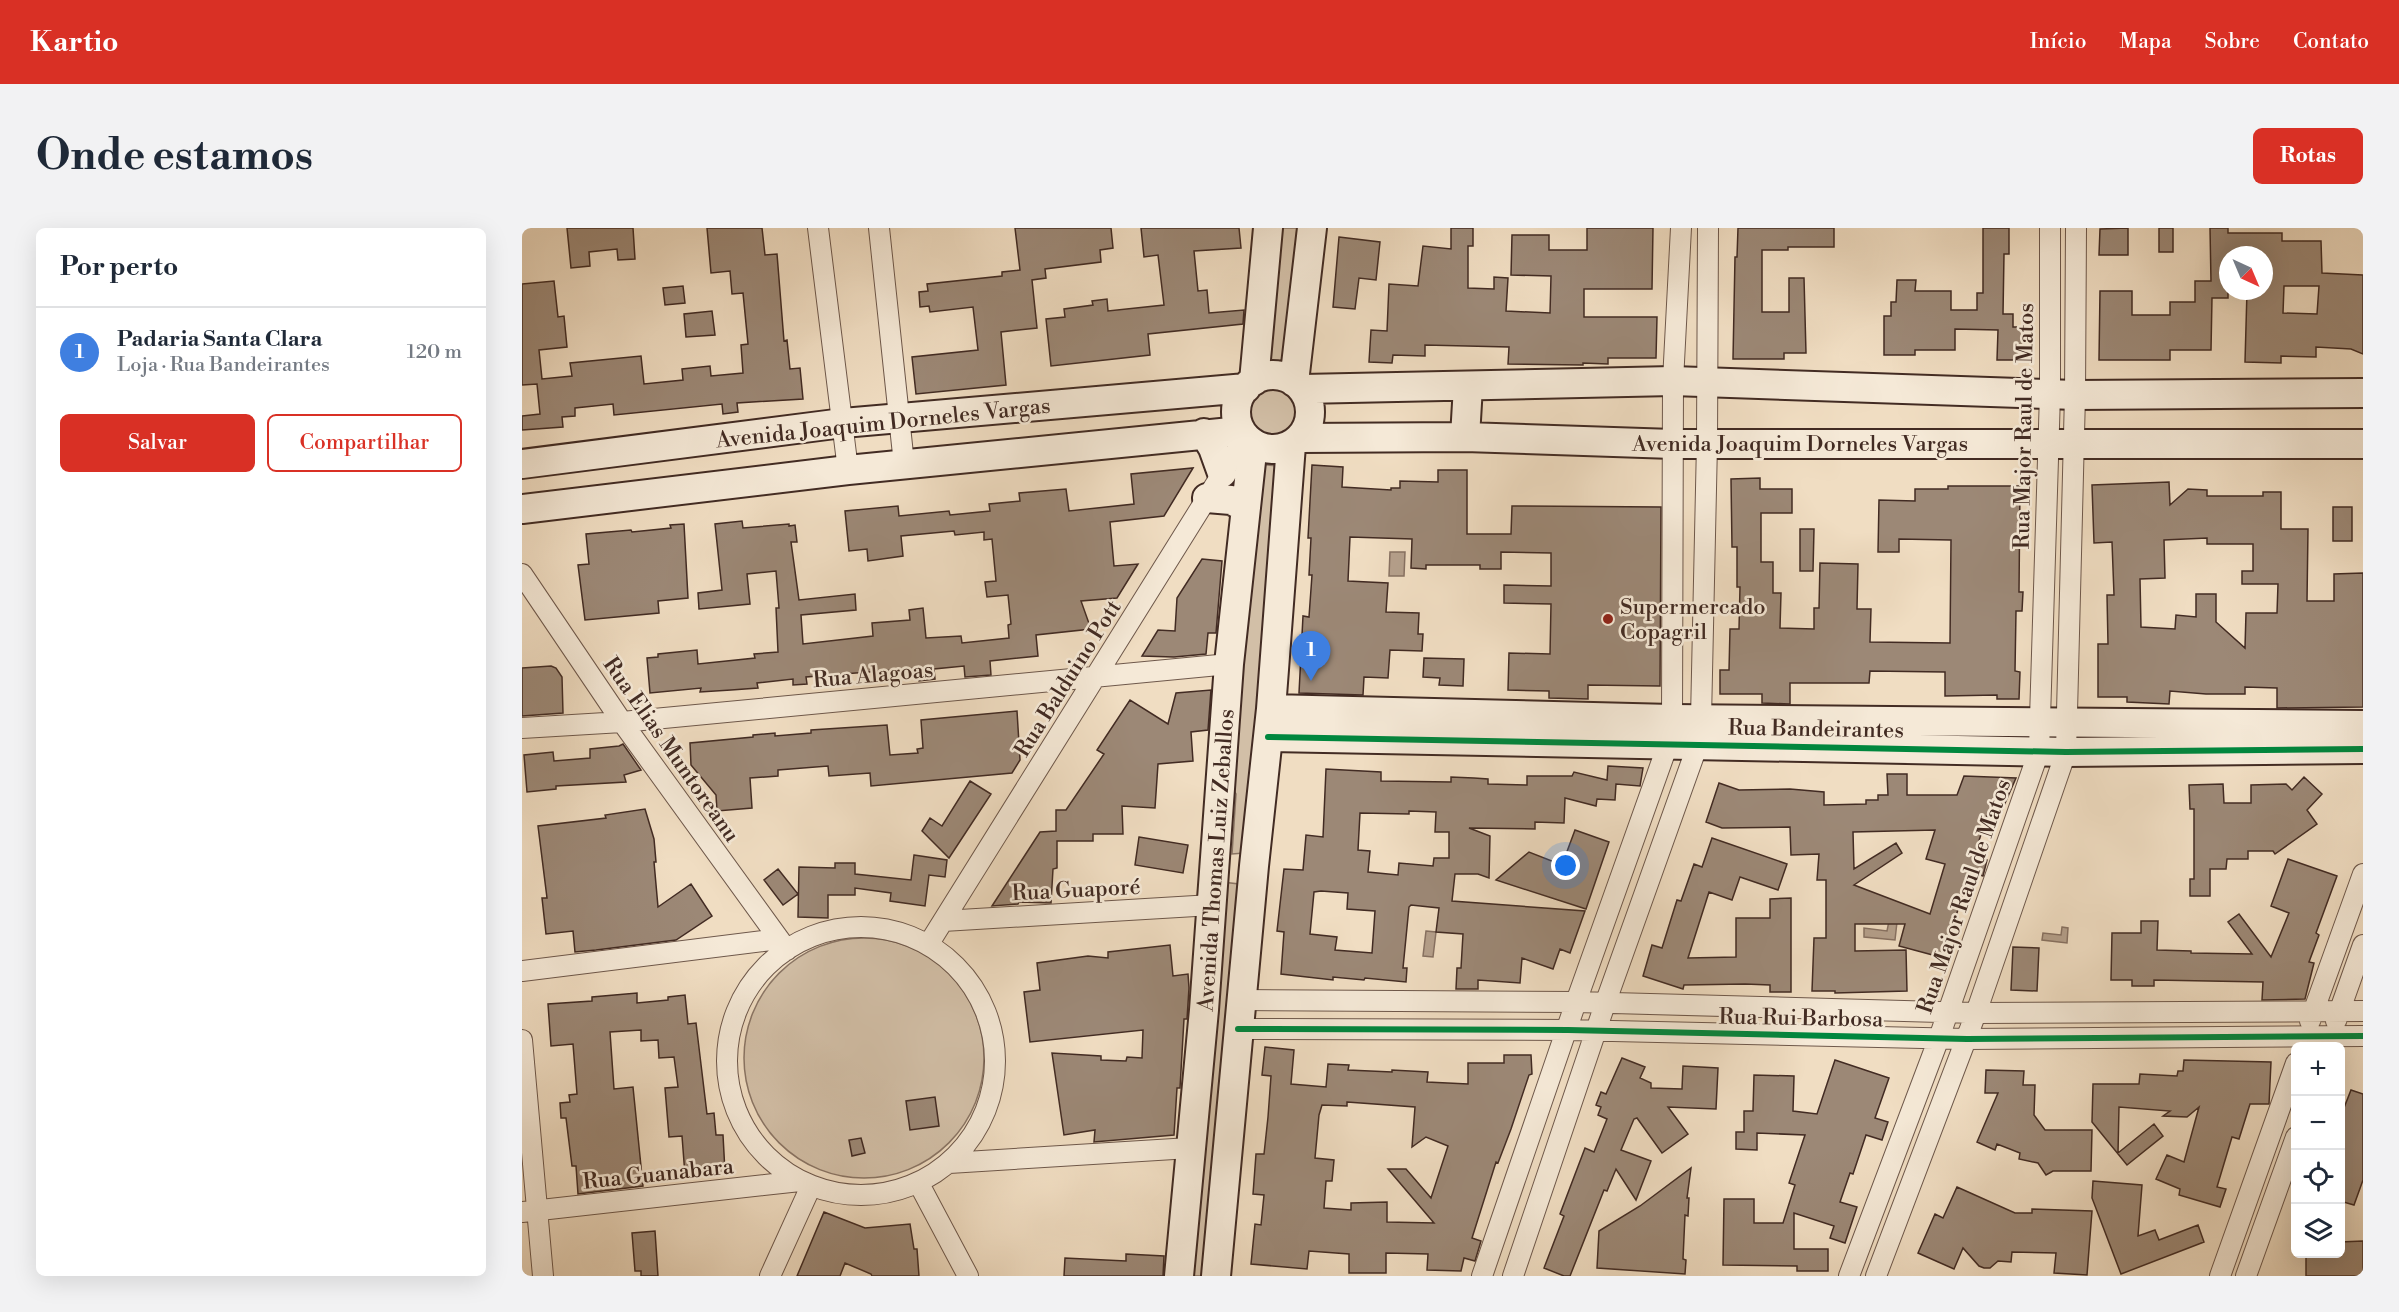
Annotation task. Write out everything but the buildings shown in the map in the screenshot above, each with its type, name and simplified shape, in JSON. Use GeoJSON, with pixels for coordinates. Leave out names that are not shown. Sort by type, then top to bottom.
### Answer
{"type":"FeatureCollection","features":[{"type":"Feature","properties":{"kind":"street"},"geometry":{"type":"LineString","coordinates":[[818,228],[848,470]]}},
{"type":"Feature","properties":{"kind":"street"},"geometry":{"type":"LineString","coordinates":[[879,228],[904,464]]}},
{"type":"Feature","properties":{"kind":"street","name":"Avenida Thomas Luiz Zeballos"},"geometry":{"type":"LineString","coordinates":[[1179,1276],[1204,1010],[1229,664],[1246,508],[1246,437],[1236,409],[1239,398],[1250,384],[1268,228]]}},
{"type":"Feature","properties":{"kind":"street","name":"Avenida Thomas Luiz Zeballos"},"geometry":{"type":"LineString","coordinates":[[1216,1276],[1295,442],[1307,429],[1310,415],[1309,402],[1298,386],[1312,228]]}},
{"type":"Feature","properties":{"kind":"street"},"geometry":{"type":"LineString","coordinates":[[1482,1276],[1670,731],[1673,381],[1681,228]]}},
{"type":"Feature","properties":{"kind":"street"},"geometry":{"type":"LineString","coordinates":[[1513,1276],[1700,732],[1708,382],[1708,228]]}},
{"type":"Feature","properties":{"kind":"street","name":"Rua Major Raul de Matos"},"geometry":{"type":"LineString","coordinates":[[2050,228],[2062,395]]}},
{"type":"Feature","properties":{"kind":"street","name":"Rua Major Raul de Matos"},"geometry":{"type":"LineString","coordinates":[[1876,1276],[1976,1013],[2020,886],[2053,737],[2070,591],[2061,444],[2062,395],[2076,228]]}},
{"type":"Feature","properties":{"kind":"street","name":"Avenida Joaquim Dorneles Vargas"},"geometry":{"type":"LineString","coordinates":[[522,464],[843,423],[1250,384],[1272,375],[1283,377],[1298,386],[1468,386],[1673,381],[2062,395],[2363,393]]}},
{"type":"Feature","properties":{"kind":"street"},"geometry":{"type":"LineString","coordinates":[[1465,437],[1468,386]]}},
{"type":"Feature","properties":{"kind":"street"},"geometry":{"type":"LineString","coordinates":[[1204,433],[1213,448],[1222,473]]}},
{"type":"Feature","properties":{"kind":"street","name":"Avenida Joaquim Dorneles Vargas"},"geometry":{"type":"LineString","coordinates":[[522,509],[848,470],[1204,433],[1246,437],[1261,448],[1274,450],[1295,442],[1465,437],[1673,444],[2363,444]]}},
{"type":"Feature","properties":{"kind":"street","name":"Rua Balduino Pott"},"geometry":{"type":"LineString","coordinates":[[928,945],[1246,437]]}},
{"type":"Feature","properties":{"kind":"street","name":"Rua Major Raul de Matos"},"geometry":{"type":"LineString","coordinates":[[1849,1276],[1939,1038],[1994,879],[2053,737],[2044,588],[2061,444]]}},
{"type":"Feature","properties":{"kind":"street"},"geometry":{"type":"LineString","coordinates":[[1207,498],[1231,500],[1246,508]]}},
{"type":"Feature","properties":{"kind":"street","name":"Rua Elias Muntoreanu"},"geometry":{"type":"LineString","coordinates":[[522,573],[622,722],[783,944]]}},
{"type":"Feature","properties":{"kind":"street"},"geometry":{"type":"LineString","coordinates":[[2044,588],[2070,591]]}},
{"type":"Feature","properties":{"kind":"street","name":"Rua Alagoas"},"geometry":{"type":"LineString","coordinates":[[522,728],[622,722],[1229,664]]}},
{"type":"Feature","properties":{"kind":"street","name":"Rua Bandeirantes"},"geometry":{"type":"LineString","coordinates":[[1271,709],[1337,725]]}},
{"type":"Feature","properties":{"kind":"street","name":"Rua Bandeirantes"},"geometry":{"type":"LineString","coordinates":[[1268,737],[1337,725],[2053,737],[2294,737],[2363,725]]}},
{"type":"Feature","properties":{"kind":"street","name":"Rua Bandeirantes"},"geometry":{"type":"LineString","coordinates":[[2294,737],[2363,750]]}},
{"type":"Feature","properties":{"kind":"street"},"geometry":{"type":"LineString","coordinates":[[1219,817],[1223,844],[1228,855],[1235,861],[1254,866]]}},
{"type":"Feature","properties":{"kind":"street"},"geometry":{"type":"LineString","coordinates":[[1636,835],[1663,843]]}},
{"type":"Feature","properties":{"kind":"street"},"geometry":{"type":"LineString","coordinates":[[2303,1041],[2363,876]]}},
{"type":"Feature","properties":{"kind":"street"},"geometry":{"type":"LineString","coordinates":[[1994,879],[2020,886]]}},
{"type":"Feature","properties":{"kind":"street","name":"Rua Guaporé"},"geometry":{"type":"LineString","coordinates":[[943,921],[1212,905]]}},
{"type":"Feature","properties":{"kind":"street"},"geometry":{"type":"LineString","coordinates":[[522,971],[783,944],[856,927],[897,933],[928,945],[951,961],[970,982],[984,1007],[992,1034],[994,1053],[992,1090],[983,1117],[968,1142],[949,1162],[918,1182],[892,1192],[865,1195],[837,1194],[805,1184],[779,1168],[745,1130],[734,1107],[728,1083],[730,1032],[738,1008],[756,979],[783,944]]}},
{"type":"Feature","properties":{"kind":"street"},"geometry":{"type":"LineString","coordinates":[[2330,1041],[2363,945]]}},
{"type":"Feature","properties":{"kind":"street","name":"Rua Rui Barbosa"},"geometry":{"type":"LineString","coordinates":[[1241,1000],[1576,1002],[1976,1013],[2363,1011]]}},
{"type":"Feature","properties":{"kind":"street"},"geometry":{"type":"LineString","coordinates":[[1407,1030],[1408,1001]]}},
{"type":"Feature","properties":{"kind":"street"},"geometry":{"type":"LineString","coordinates":[[1771,1035],[1776,1008]]}},
{"type":"Feature","properties":{"kind":"street"},"geometry":{"type":"LineString","coordinates":[[2139,1012],[2139,1037]]}},
{"type":"Feature","properties":{"kind":"street","name":"Rua Rui Barbosa"},"geometry":{"type":"LineString","coordinates":[[1238,1029],[1568,1030],[1966,1039],[2139,1037],[2303,1041],[2330,1041],[2363,1035]]}},
{"type":"Feature","properties":{"kind":"street"},"geometry":{"type":"LineString","coordinates":[[522,1040],[530,1211],[543,1276]]}},
{"type":"Feature","properties":{"kind":"street"},"geometry":{"type":"LineString","coordinates":[[2220,1276],[2291,1074]]}},
{"type":"Feature","properties":{"kind":"street"},"geometry":{"type":"LineString","coordinates":[[949,1162],[1190,1148]]}},
{"type":"Feature","properties":{"kind":"street"},"geometry":{"type":"LineString","coordinates":[[2246,1276],[2291,1149]]}},
{"type":"Feature","properties":{"kind":"street"},"geometry":{"type":"LineString","coordinates":[[2261,1160],[2286,1165]]}},
{"type":"Feature","properties":{"kind":"street"},"geometry":{"type":"LineString","coordinates":[[918,1182],[968,1276]]}},
{"type":"Feature","properties":{"kind":"street"},"geometry":{"type":"LineString","coordinates":[[770,1276],[805,1184]]}},
{"type":"Feature","properties":{"kind":"street","name":"Rua Guanabara"},"geometry":{"type":"LineString","coordinates":[[530,1211],[805,1184]]}},
{"type":"Feature","properties":{"kind":"street"},"geometry":{"type":"LineString","coordinates":[[1513,1187],[1540,1195]]}},
{"type":"Feature","properties":{"kind":"street"},"geometry":{"type":"LineString","coordinates":[[1881,1193],[1905,1200]]}},
{"type":"Feature","properties":{"kind":"shaded area"},"geometry":{"type":"Polygon","coordinates":[[[1281,228],[1297,228],[1285,371],[1269,370],[1281,228]]]}},
{"type":"Feature","properties":{"kind":"shaded area"},"geometry":{"type":"Polygon","coordinates":[[[1274,382],[1285,384],[1294,390],[1300,399],[1302,410],[1300,421],[1294,430],[1285,436],[1274,438],[1263,436],[1254,430],[1248,421],[1246,410],[1248,399],[1254,390],[1263,384],[1274,382]]]}},
{"type":"Feature","properties":{"kind":"shaded area"},"geometry":{"type":"Polygon","coordinates":[[[1259,464],[1277,466],[1244,853],[1232,854],[1236,794],[1231,786],[1259,464]]]}},
{"type":"Feature","properties":{"kind":"shaded area"},"geometry":{"type":"Polygon","coordinates":[[[1390,552],[1405,552],[1404,576],[1389,576],[1390,552]]]}},
{"type":"Feature","properties":{"kind":"shaded area"},"geometry":{"type":"Polygon","coordinates":[[[1222,882],[1239,884],[1207,1276],[1189,1276],[1222,882]]]}},
{"type":"Feature","properties":{"kind":"shaded area"},"geometry":{"type":"Polygon","coordinates":[[[1889,921],[1897,922],[1895,940],[1864,937],[1864,928],[1887,931],[1889,921]]]}},
{"type":"Feature","properties":{"kind":"shaded area"},"geometry":{"type":"Polygon","coordinates":[[[2062,927],[2068,928],[2067,943],[2042,940],[2043,933],[2061,935],[2062,927]]]}},
{"type":"Feature","properties":{"kind":"shaded area"},"geometry":{"type":"Polygon","coordinates":[[[1426,931],[1436,932],[1433,957],[1423,956],[1426,931]]]}},
{"type":"Feature","properties":{"kind":"shaded area"},"geometry":{"type":"Polygon","coordinates":[[[864,938],[887,940],[910,947],[931,958],[949,973],[964,991],[975,1012],[982,1035],[984,1058],[982,1081],[975,1104],[964,1125],[949,1143],[931,1158],[910,1169],[887,1176],[864,1178],[841,1176],[818,1169],[797,1158],[779,1143],[764,1125],[753,1104],[746,1081],[744,1058],[746,1035],[753,1012],[764,991],[779,973],[797,958],[818,947],[841,940],[864,938]]]}},
{"type":"Feature","properties":{"kind":"cycle path"},"geometry":{"type":"LineString","coordinates":[[1268,737],[2066,752],[2363,749]]}},
{"type":"Feature","properties":{"kind":"cycle path"},"geometry":{"type":"LineString","coordinates":[[1238,1029],[1568,1030],[1967,1039],[2363,1036]]}},
{"type":"Feature","properties":{"kind":"place","name":"Supermercado Copagril"},"geometry":{"type":"Point","coordinates":[1608,619]}},
{"type":"Feature","properties":{"kind":"place","name":"Padaria Santa Clara"},"geometry":{"type":"Point","coordinates":[1311,681]}}]}
